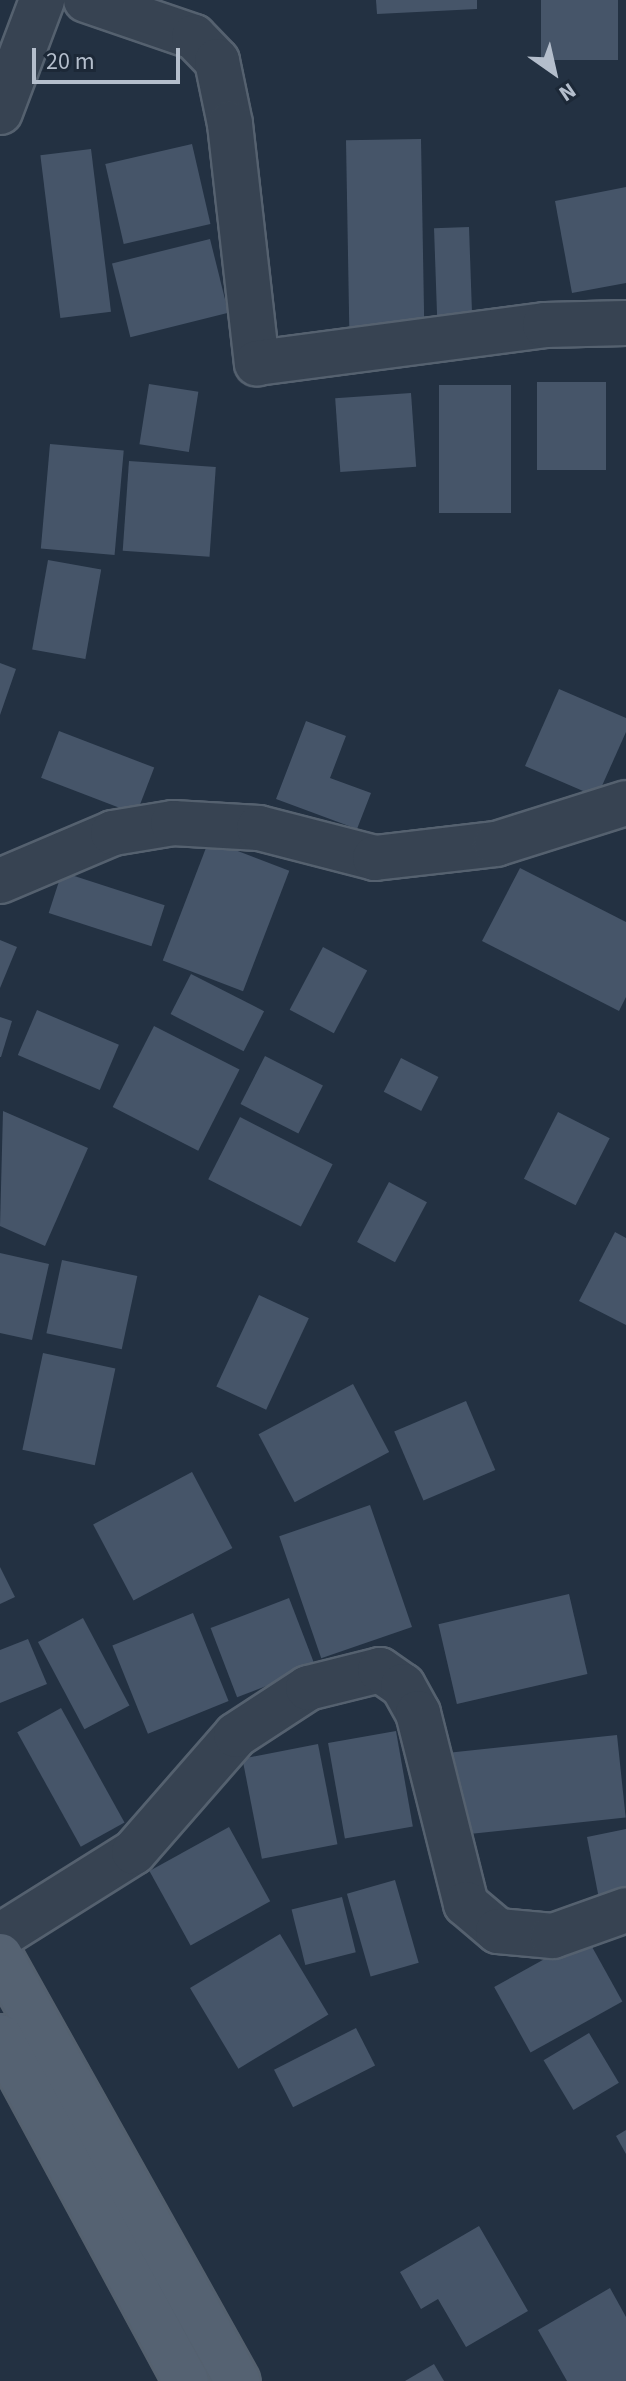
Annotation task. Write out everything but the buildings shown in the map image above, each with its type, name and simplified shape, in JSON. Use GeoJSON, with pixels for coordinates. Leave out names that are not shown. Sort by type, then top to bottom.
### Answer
{"type":"FeatureCollection","features":[{"type":"Feature","properties":{"kind":"main road"},"geometry":{"type":"LineString","coordinates":[[0,1956],[238,2381]]}},
{"type":"Feature","properties":{"kind":"main road"},"geometry":{"type":"LineString","coordinates":[[0,2037],[186,2381]]}},
{"type":"Feature","properties":{"kind":"street"},"geometry":{"type":"LineString","coordinates":[[0,112],[42,0]]}},
{"type":"Feature","properties":{"kind":"street"},"geometry":{"type":"LineString","coordinates":[[86,0],[194,37],[217,61],[230,124],[257,363],[545,325],[626,323]]}},
{"type":"Feature","properties":{"kind":"street"},"geometry":{"type":"LineString","coordinates":[[0,881],[113,833],[173,823],[259,828],[375,858],[496,844],[626,803]]}},
{"type":"Feature","properties":{"kind":"street"},"geometry":{"type":"LineString","coordinates":[[0,1936],[134,1852],[236,1735],[308,1688],[380,1670],[403,1686],[418,1713],[466,1904],[498,1931],[553,1936],[626,1910]]}}]}
